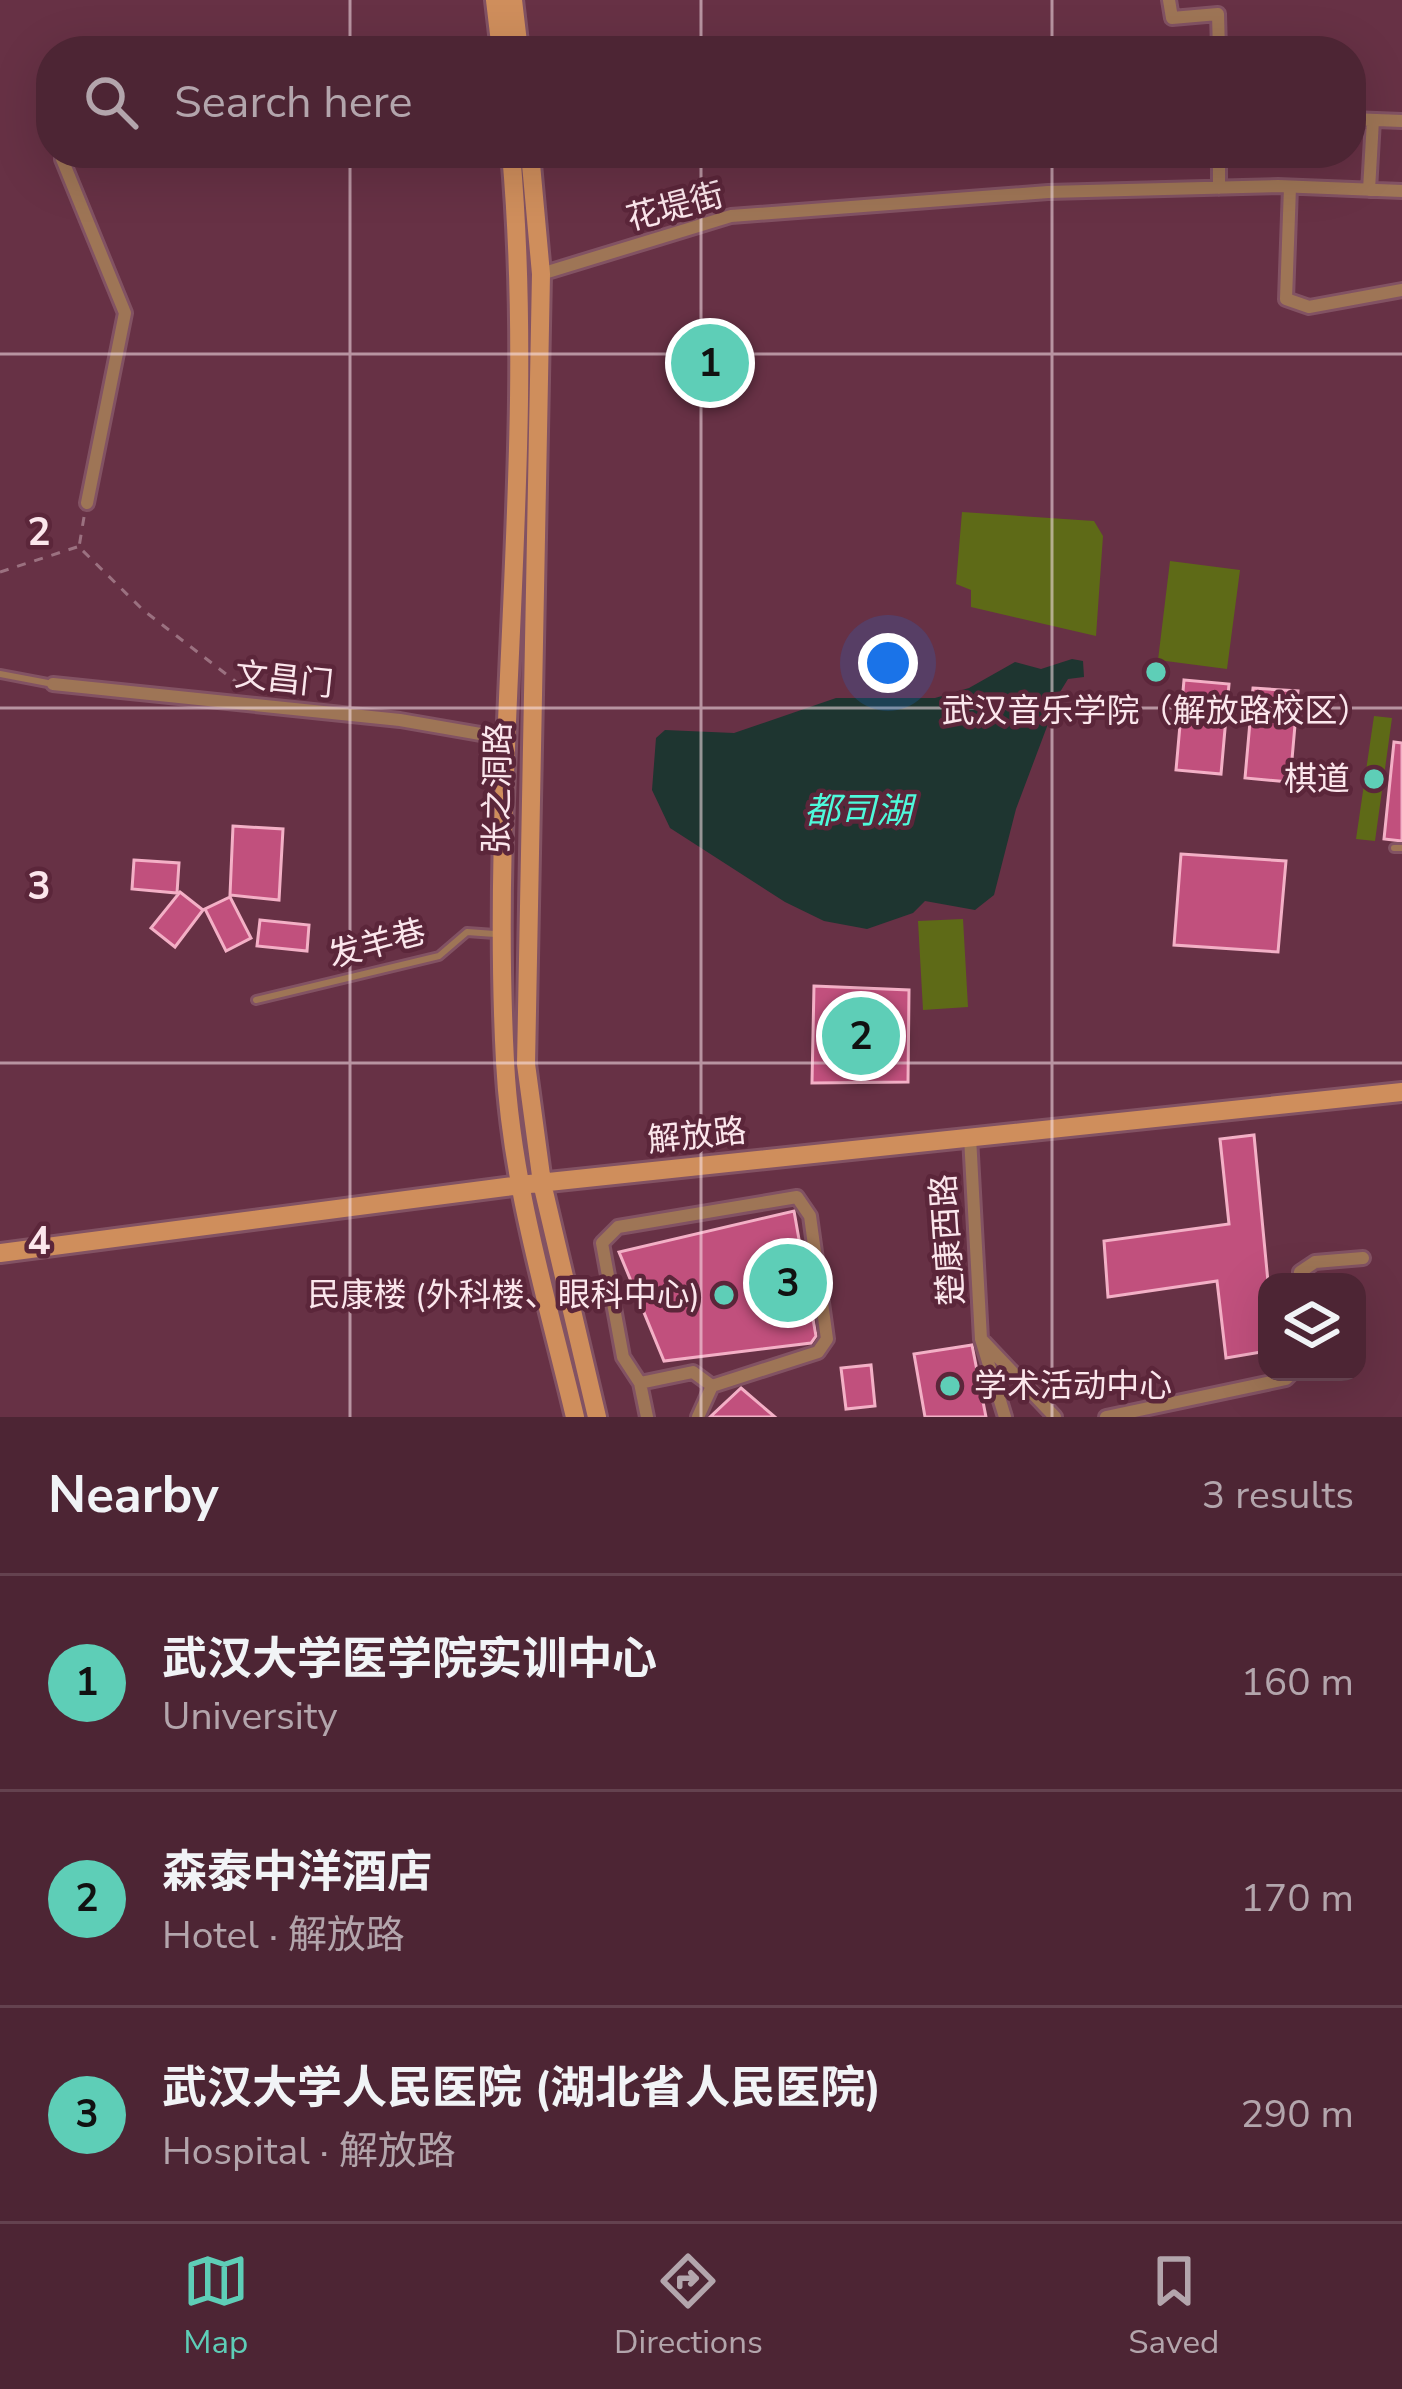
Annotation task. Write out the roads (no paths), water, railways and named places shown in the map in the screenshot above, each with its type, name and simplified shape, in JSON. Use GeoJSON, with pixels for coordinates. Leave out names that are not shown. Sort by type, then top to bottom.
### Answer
{"type":"FeatureCollection","features":[{"type":"Feature","properties":{"kind":"main road"},"geometry":{"type":"LineString","coordinates":[[494,0],[499,36]]}},
{"type":"Feature","properties":{"kind":"main road"},"geometry":{"type":"LineString","coordinates":[[512,0],[517,36]]}},
{"type":"Feature","properties":{"kind":"main road","name":"张之洞路"},"geometry":{"type":"LineString","coordinates":[[512,168],[522,338],[502,940],[505,1061],[520,1185],[575,1417]]}},
{"type":"Feature","properties":{"kind":"main road","name":"张之洞路"},"geometry":{"type":"LineString","coordinates":[[531,168],[541,274],[523,1011],[542,1183],[597,1417]]}},
{"type":"Feature","properties":{"kind":"main road","name":"解放路"},"geometry":{"type":"LineString","coordinates":[[0,1253],[520,1185],[1402,1092]]}},
{"type":"Feature","properties":{"kind":"street"},"geometry":{"type":"LineString","coordinates":[[1169,0],[1172,18],[1219,14],[1219,36]]}},
{"type":"Feature","properties":{"kind":"street"},"geometry":{"type":"LineString","coordinates":[[1366,120],[1402,121]]}},
{"type":"Feature","properties":{"kind":"street"},"geometry":{"type":"LineString","coordinates":[[1369,190],[1373,120]]}},
{"type":"Feature","properties":{"kind":"street"},"geometry":{"type":"LineString","coordinates":[[66,168],[125,314],[87,503]]}},
{"type":"Feature","properties":{"kind":"street"},"geometry":{"type":"LineString","coordinates":[[1219,168],[1219,188]]}},
{"type":"Feature","properties":{"kind":"street"},"geometry":{"type":"LineString","coordinates":[[1290,187],[1286,299],[1309,308],[1402,290]]}},
{"type":"Feature","properties":{"kind":"street","name":"花堤街"},"geometry":{"type":"LineString","coordinates":[[541,274],[731,216],[1048,192],[1290,187],[1402,191]]}},
{"type":"Feature","properties":{"kind":"street","name":"文昌门"},"geometry":{"type":"LineString","coordinates":[[53,684],[269,705],[509,739]]}},
{"type":"Feature","properties":{"kind":"street","name":"楚康西路"},"geometry":{"type":"LineString","coordinates":[[970,1137],[981,1339],[1005,1417]]}},
{"type":"Feature","properties":{"kind":"street"},"geometry":{"type":"LineString","coordinates":[[647,1417],[640,1383],[623,1357],[602,1243],[619,1227],[797,1197],[810,1216],[827,1339],[818,1352],[712,1386],[698,1417]]}},
{"type":"Feature","properties":{"kind":"street"},"geometry":{"type":"LineString","coordinates":[[1300,1273],[1315,1262],[1363,1258]]}},
{"type":"Feature","properties":{"kind":"street"},"geometry":{"type":"LineString","coordinates":[[981,1339],[1055,1417]]}},
{"type":"Feature","properties":{"kind":"street"},"geometry":{"type":"LineString","coordinates":[[640,1383],[693,1367],[712,1386]]}},
{"type":"Feature","properties":{"kind":"street"},"geometry":{"type":"LineString","coordinates":[[1106,1417],[1277,1381]]}},
{"type":"Feature","properties":{"kind":"lane"},"geometry":{"type":"LineString","coordinates":[[0,674],[53,684]]}},
{"type":"Feature","properties":{"kind":"lane","name":"发羊巷"},"geometry":{"type":"LineString","coordinates":[[256,1000],[439,956],[467,932],[490,930],[502,940]]}},
{"type":"Feature","properties":{"kind":"water","name":"都司湖"},"geometry":{"type":"Polygon","coordinates":[[[1072,659],[1083,661],[1084,677],[1068,679],[1060,692],[1016,809],[994,895],[975,910],[925,901],[913,913],[867,929],[824,921],[785,902],[670,828],[652,790],[656,738],[665,730],[734,733],[836,698],[935,698],[969,688],[1015,662],[1041,669],[1072,659]]]}},
{"type":"Feature","properties":{"kind":"place","name":"武汉大学医学院实训中心"},"geometry":{"type":"Point","coordinates":[710,363]}},
{"type":"Feature","properties":{"kind":"place","name":"武汉音乐学院（解放路校区）"},"geometry":{"type":"Point","coordinates":[1156,672]}},
{"type":"Feature","properties":{"kind":"place","name":"棋道"},"geometry":{"type":"Point","coordinates":[1374,779]}},
{"type":"Feature","properties":{"kind":"place","name":"森泰中洋酒店"},"geometry":{"type":"Point","coordinates":[861,1036]}},
{"type":"Feature","properties":{"kind":"place","name":"武汉大学人民医院 (湖北省人民医院)"},"geometry":{"type":"Point","coordinates":[788,1283]}},
{"type":"Feature","properties":{"kind":"place","name":"民康楼 (外科楼、眼科中心)"},"geometry":{"type":"Point","coordinates":[724,1295]}},
{"type":"Feature","properties":{"kind":"place","name":"学术活动中心"},"geometry":{"type":"Point","coordinates":[950,1386]}}]}
